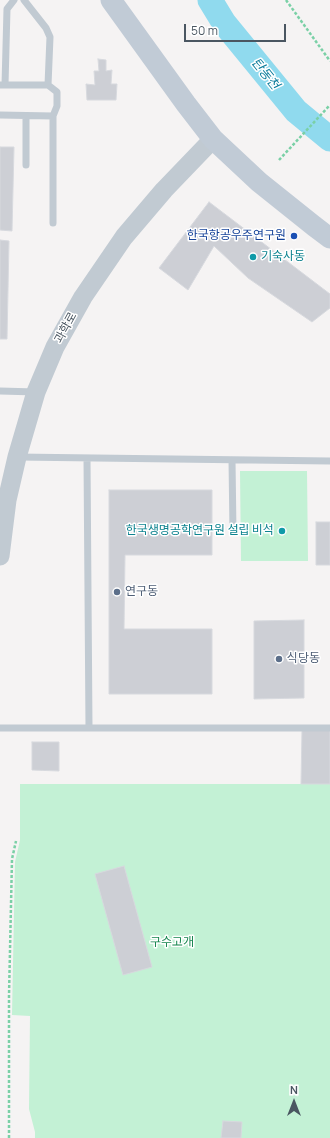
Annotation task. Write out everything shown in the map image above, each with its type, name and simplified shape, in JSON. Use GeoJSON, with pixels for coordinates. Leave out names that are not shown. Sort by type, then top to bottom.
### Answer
{"type":"FeatureCollection","features":[{"type":"Feature","properties":{"kind":"main road"},"geometry":{"type":"LineString","coordinates":[[110,0],[213,139],[259,182],[330,238]]}},
{"type":"Feature","properties":{"kind":"street","name":"과학로"},"geometry":{"type":"LineString","coordinates":[[0,556],[7,500],[17,457],[36,392],[56,347],[83,298],[124,237],[164,190],[213,139]]}},
{"type":"Feature","properties":{"kind":"lane"},"geometry":{"type":"LineString","coordinates":[[14,0],[7,9],[2,85],[48,85],[57,92],[57,106],[53,116],[52,223]]}},
{"type":"Feature","properties":{"kind":"lane"},"geometry":{"type":"LineString","coordinates":[[24,0],[46,28],[50,37],[48,85]]}},
{"type":"Feature","properties":{"kind":"lane"},"geometry":{"type":"LineString","coordinates":[[0,115],[53,116]]}},
{"type":"Feature","properties":{"kind":"lane"},"geometry":{"type":"LineString","coordinates":[[26,116],[26,166]]}},
{"type":"Feature","properties":{"kind":"lane"},"geometry":{"type":"LineString","coordinates":[[0,391],[36,392]]}},
{"type":"Feature","properties":{"kind":"lane"},"geometry":{"type":"LineString","coordinates":[[17,457],[330,461]]}},
{"type":"Feature","properties":{"kind":"lane"},"geometry":{"type":"LineString","coordinates":[[87,458],[89,728]]}},
{"type":"Feature","properties":{"kind":"lane"},"geometry":{"type":"LineString","coordinates":[[232,460],[233,532]]}},
{"type":"Feature","properties":{"kind":"lane"},"geometry":{"type":"LineString","coordinates":[[0,728],[330,728]]}},
{"type":"Feature","properties":{"kind":"path"},"geometry":{"type":"LineString","coordinates":[[286,0],[330,61]]}},
{"type":"Feature","properties":{"kind":"path"},"geometry":{"type":"LineString","coordinates":[[279,160],[330,105]]}},
{"type":"Feature","properties":{"kind":"path"},"geometry":{"type":"LineString","coordinates":[[9,1138],[9,996],[12,859],[16,841]]}},
{"type":"Feature","properties":{"kind":"green space"},"geometry":{"type":"Polygon","coordinates":[[[240,471],[307,471],[308,561],[241,561],[240,471]]]}},
{"type":"Feature","properties":{"kind":"green space","name":"구수고개"},"geometry":{"type":"Polygon","coordinates":[[[20,784],[330,784],[330,1138],[35,1138],[35,1132],[29,1109],[30,1016],[12,1015],[15,862],[20,840],[20,784]]]}},
{"type":"Feature","properties":{"kind":"building"},"geometry":{"type":"Polygon","coordinates":[[[98,59],[106,60],[106,71],[112,70],[111,84],[117,84],[116,100],[87,100],[86,84],[95,85],[94,71],[99,71],[98,59]]]}},
{"type":"Feature","properties":{"kind":"building"},"geometry":{"type":"Polygon","coordinates":[[[0,147],[14,147],[12,231],[0,230],[0,147]]]}},
{"type":"Feature","properties":{"kind":"building","name":"기숙사동"},"geometry":{"type":"Polygon","coordinates":[[[209,202],[330,294],[330,308],[312,322],[248,278],[214,246],[188,290],[159,268],[209,202]]]}},
{"type":"Feature","properties":{"kind":"building"},"geometry":{"type":"Polygon","coordinates":[[[0,240],[9,241],[7,339],[0,339],[0,240]]]}},
{"type":"Feature","properties":{"kind":"building","name":"연구동"},"geometry":{"type":"Polygon","coordinates":[[[109,490],[212,490],[212,555],[125,555],[124,629],[212,629],[212,694],[109,694],[109,490]]]}},
{"type":"Feature","properties":{"kind":"building"},"geometry":{"type":"Polygon","coordinates":[[[316,522],[330,522],[330,565],[316,565],[316,522]]]}},
{"type":"Feature","properties":{"kind":"building","name":"식당동"},"geometry":{"type":"Polygon","coordinates":[[[304,620],[304,698],[254,699],[254,621],[304,620]]]}},
{"type":"Feature","properties":{"kind":"building"},"geometry":{"type":"Polygon","coordinates":[[[302,730],[330,730],[330,784],[301,784],[302,730]]]}},
{"type":"Feature","properties":{"kind":"building"},"geometry":{"type":"Polygon","coordinates":[[[32,742],[59,742],[59,771],[32,770],[32,742]]]}},
{"type":"Feature","properties":{"kind":"building"},"geometry":{"type":"Polygon","coordinates":[[[124,866],[152,967],[123,975],[95,874],[124,866]]]}},
{"type":"Feature","properties":{"kind":"building"},"geometry":{"type":"Polygon","coordinates":[[[223,1121],[242,1122],[241,1138],[221,1138],[223,1121]]]}},
{"type":"Feature","properties":{"kind":"waterway","name":"탄동천"},"geometry":{"type":"LineString","coordinates":[[210,0],[224,23],[296,111],[330,139]]}},
{"type":"Feature","properties":{"kind":"place","name":"한국항공우주연구원"},"geometry":{"type":"Point","coordinates":[294,236]}},
{"type":"Feature","properties":{"kind":"place","name":"기숙사동"},"geometry":{"type":"Point","coordinates":[253,257]}},
{"type":"Feature","properties":{"kind":"place","name":"한국생명공학연구원 설립 비석"},"geometry":{"type":"Point","coordinates":[282,531]}},
{"type":"Feature","properties":{"kind":"place","name":"연구동"},"geometry":{"type":"Point","coordinates":[117,592]}},
{"type":"Feature","properties":{"kind":"place","name":"식당동"},"geometry":{"type":"Point","coordinates":[279,659]}}]}
